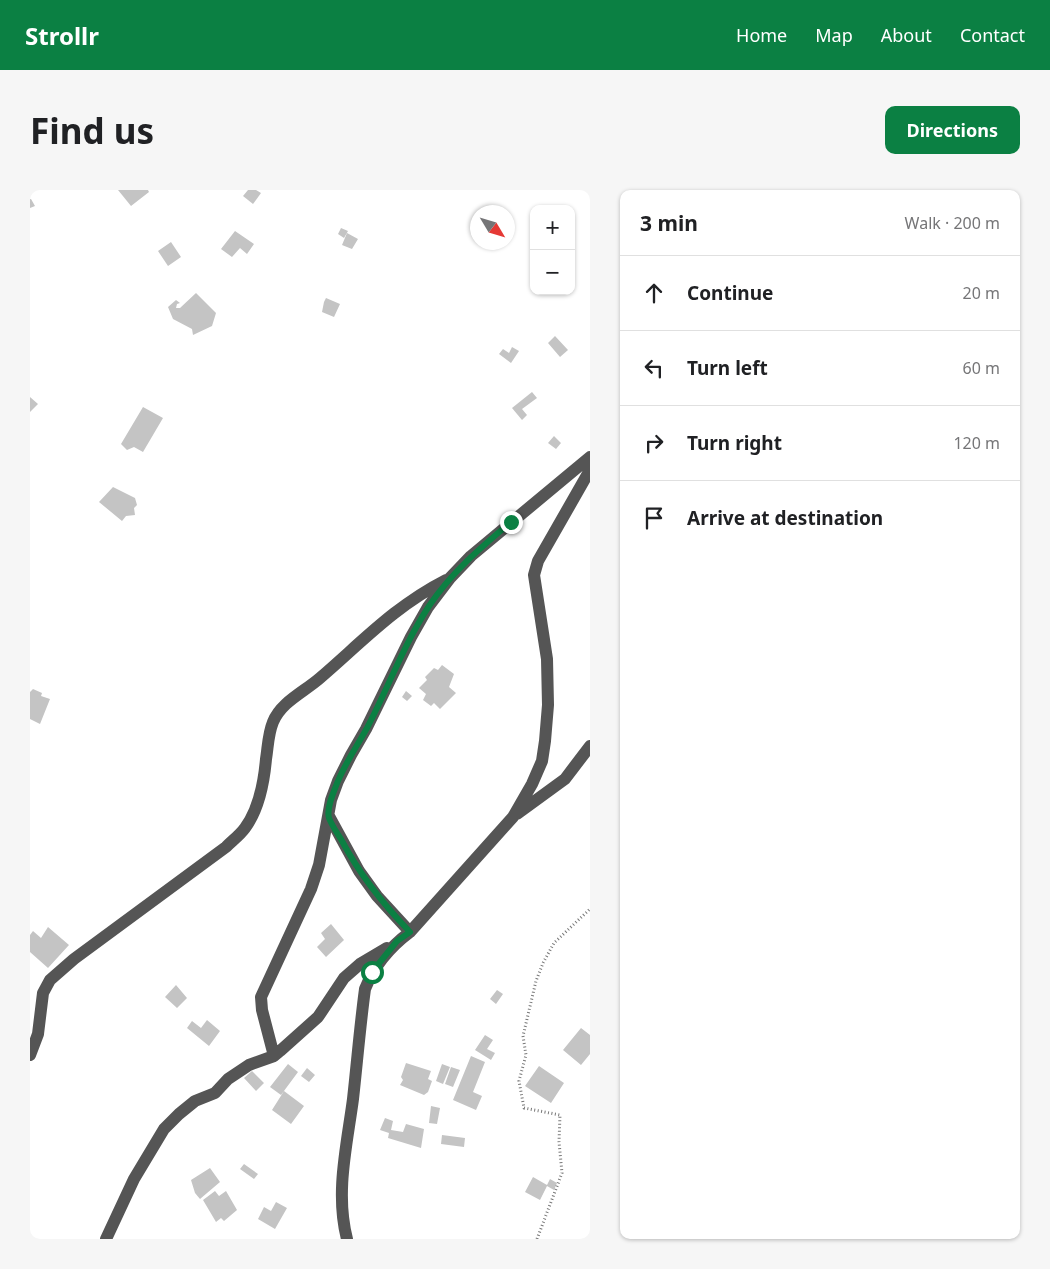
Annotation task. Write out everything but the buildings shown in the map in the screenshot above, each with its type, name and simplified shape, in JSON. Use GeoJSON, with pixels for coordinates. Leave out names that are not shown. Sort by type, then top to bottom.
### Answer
{"type":"FeatureCollection","features":[{"type":"Feature","properties":{"kind":"street"},"geometry":{"type":"LineString","coordinates":[[274,1056],[262,1010],[261,997],[311,889],[320,865],[331,800],[338,781],[420,622],[428,607],[450,578],[471,556],[590,457]]}},
{"type":"Feature","properties":{"kind":"street"},"geometry":{"type":"LineString","coordinates":[[106,1239],[134,1179],[164,1129],[178,1114],[195,1101],[214,1093],[228,1079],[249,1065],[274,1056],[318,1017],[344,978],[354,969],[410,932],[513,817],[532,784],[542,760],[546,741],[548,705],[547,659],[534,575],[538,561],[590,470]]}},
{"type":"Feature","properties":{"kind":"street"},"geometry":{"type":"LineString","coordinates":[[30,1055],[38,1034],[43,993],[50,980],[226,847],[245,828],[255,811],[262,789],[268,740],[273,721],[280,711],[378,626],[422,592],[450,578]]}},
{"type":"Feature","properties":{"kind":"street"},"geometry":{"type":"LineString","coordinates":[[513,817],[565,779],[590,746]]}},
{"type":"Feature","properties":{"kind":"street"},"geometry":{"type":"LineString","coordinates":[[329,816],[359,871],[377,896],[410,932]]}},
{"type":"Feature","properties":{"kind":"street"},"geometry":{"type":"LineString","coordinates":[[347,1239],[342,1189],[344,1152],[353,1102],[365,989],[372,972],[397,941]]}},
{"type":"Feature","properties":{"kind":"path"},"geometry":{"type":"LineString","coordinates":[[537,1239],[562,1173],[558,1142],[560,1115],[524,1108],[519,1081],[526,1054],[523,1036],[536,981],[543,963],[554,944],[590,909]]}},
{"type":"Feature","properties":{"kind":"route"},"geometry":{"type":"LineString","coordinates":[[372,972],[397,941],[410,932],[377,896],[359,871],[329,816],[331,800],[351,755],[428,607],[450,578],[471,556],[511,522]]}}]}
